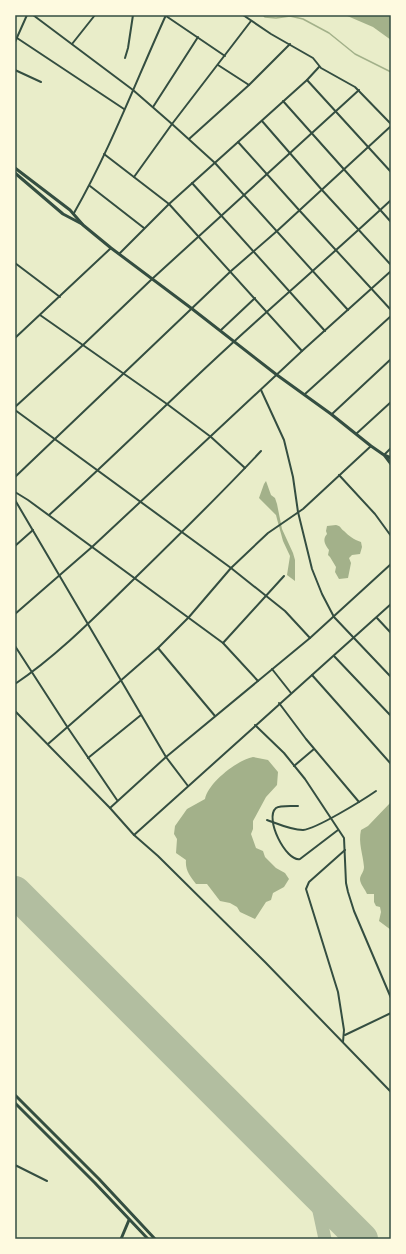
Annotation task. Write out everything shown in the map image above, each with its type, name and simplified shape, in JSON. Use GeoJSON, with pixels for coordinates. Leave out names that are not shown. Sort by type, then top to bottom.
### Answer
{"type":"FeatureCollection","features":[{"type":"Feature","properties":{"kind":"street"},"geometry":{"type":"LineString","coordinates":[[15,42],[27,15]]}},
{"type":"Feature","properties":{"kind":"street"},"geometry":{"type":"LineString","coordinates":[[33,15],[153,107],[215,163],[348,310]]}},
{"type":"Feature","properties":{"kind":"street"},"geometry":{"type":"LineString","coordinates":[[72,44],[95,15]]}},
{"type":"Feature","properties":{"kind":"street"},"geometry":{"type":"LineString","coordinates":[[125,58],[133,15]]}},
{"type":"Feature","properties":{"kind":"street"},"geometry":{"type":"LineString","coordinates":[[74,214],[90,186],[166,15],[224,56]]}},
{"type":"Feature","properties":{"kind":"street"},"geometry":{"type":"LineString","coordinates":[[15,477],[191,308],[322,190],[391,125],[359,90],[319,67],[313,58],[291,44],[271,34],[243,15]]}},
{"type":"Feature","properties":{"kind":"street"},"geometry":{"type":"LineString","coordinates":[[134,176],[251,21]]}},
{"type":"Feature","properties":{"kind":"street"},"geometry":{"type":"LineString","coordinates":[[17,38],[124,109]]}},
{"type":"Feature","properties":{"kind":"street"},"geometry":{"type":"LineString","coordinates":[[153,107],[198,38]]}},
{"type":"Feature","properties":{"kind":"street"},"geometry":{"type":"LineString","coordinates":[[189,139],[249,85],[291,44]]}},
{"type":"Feature","properties":{"kind":"street"},"geometry":{"type":"LineString","coordinates":[[218,65],[249,85]]}},
{"type":"Feature","properties":{"kind":"street"},"geometry":{"type":"LineString","coordinates":[[119,254],[144,228],[192,183],[307,80],[319,67]]}},
{"type":"Feature","properties":{"kind":"street"},"geometry":{"type":"LineString","coordinates":[[15,70],[41,82]]}},
{"type":"Feature","properties":{"kind":"street"},"geometry":{"type":"LineString","coordinates":[[307,80],[391,172]]}},
{"type":"Feature","properties":{"kind":"street"},"geometry":{"type":"LineString","coordinates":[[15,407],[83,346],[198,236],[359,90]]}},
{"type":"Feature","properties":{"kind":"street"},"geometry":{"type":"LineString","coordinates":[[283,101],[391,222]]}},
{"type":"Feature","properties":{"kind":"street"},"geometry":{"type":"LineString","coordinates":[[262,121],[322,190],[391,265]]}},
{"type":"Feature","properties":{"kind":"street"},"geometry":{"type":"LineString","coordinates":[[238,142],[391,310]]}},
{"type":"Feature","properties":{"kind":"street"},"geometry":{"type":"LineString","coordinates":[[104,154],[170,204],[302,351]]}},
{"type":"Feature","properties":{"kind":"street"},"geometry":{"type":"LineString","coordinates":[[15,168],[70,210],[83,225]]}},
{"type":"Feature","properties":{"kind":"street"},"geometry":{"type":"LineString","coordinates":[[15,173],[63,214],[83,225],[277,375],[305,394],[371,446],[391,458]]}},
{"type":"Feature","properties":{"kind":"street"},"geometry":{"type":"LineString","coordinates":[[192,183],[325,331]]}},
{"type":"Feature","properties":{"kind":"street"},"geometry":{"type":"LineString","coordinates":[[90,186],[144,228]]}},
{"type":"Feature","properties":{"kind":"street"},"geometry":{"type":"LineString","coordinates":[[49,515],[99,470],[234,342],[391,200]]}},
{"type":"Feature","properties":{"kind":"street"},"geometry":{"type":"LineString","coordinates":[[15,338],[60,298],[111,248]]}},
{"type":"Feature","properties":{"kind":"street"},"geometry":{"type":"LineString","coordinates":[[15,263],[60,298]]}},
{"type":"Feature","properties":{"kind":"street"},"geometry":{"type":"LineString","coordinates":[[15,614],[92,548],[302,351],[391,271]]}},
{"type":"Feature","properties":{"kind":"street"},"geometry":{"type":"LineString","coordinates":[[220,331],[255,298]]}},
{"type":"Feature","properties":{"kind":"street"},"geometry":{"type":"LineString","coordinates":[[40,315],[83,346],[125,373],[167,404],[211,437],[245,468]]}},
{"type":"Feature","properties":{"kind":"street"},"geometry":{"type":"LineString","coordinates":[[305,394],[391,316]]}},
{"type":"Feature","properties":{"kind":"street"},"geometry":{"type":"LineString","coordinates":[[331,414],[391,359]]}},
{"type":"Feature","properties":{"kind":"street"},"geometry":{"type":"LineString","coordinates":[[261,390],[284,440],[298,512],[312,569],[322,594],[334,617],[391,677]]}},
{"type":"Feature","properties":{"kind":"street"},"geometry":{"type":"LineString","coordinates":[[356,434],[391,402]]}},
{"type":"Feature","properties":{"kind":"street"},"geometry":{"type":"LineString","coordinates":[[15,410],[231,568],[285,611],[310,638]]}},
{"type":"Feature","properties":{"kind":"street"},"geometry":{"type":"LineString","coordinates":[[48,744],[158,648],[189,617],[231,568],[275,528],[298,512],[371,446]]}},
{"type":"Feature","properties":{"kind":"street"},"geometry":{"type":"LineString","coordinates":[[384,455],[391,448]]}},
{"type":"Feature","properties":{"kind":"street"},"geometry":{"type":"LineString","coordinates":[[15,684],[88,623],[183,532],[261,450]]}},
{"type":"Feature","properties":{"kind":"street"},"geometry":{"type":"LineString","coordinates":[[384,455],[391,464]]}},
{"type":"Feature","properties":{"kind":"street"},"geometry":{"type":"LineString","coordinates":[[338,475],[375,514],[391,536]]}},
{"type":"Feature","properties":{"kind":"street"},"geometry":{"type":"LineString","coordinates":[[15,492],[189,617],[222,643],[258,681]]}},
{"type":"Feature","properties":{"kind":"street"},"geometry":{"type":"LineString","coordinates":[[15,500],[166,757],[188,786]]}},
{"type":"Feature","properties":{"kind":"street"},"geometry":{"type":"LineString","coordinates":[[15,546],[33,530]]}},
{"type":"Feature","properties":{"kind":"street"},"geometry":{"type":"LineString","coordinates":[[110,808],[117,800],[166,757],[310,638],[391,564]]}},
{"type":"Feature","properties":{"kind":"street"},"geometry":{"type":"LineString","coordinates":[[222,643],[284,576]]}},
{"type":"Feature","properties":{"kind":"street"},"geometry":{"type":"LineString","coordinates":[[134,835],[279,703],[334,656],[391,604]]}},
{"type":"Feature","properties":{"kind":"street"},"geometry":{"type":"LineString","coordinates":[[376,618],[391,633]]}},
{"type":"Feature","properties":{"kind":"street"},"geometry":{"type":"LineString","coordinates":[[15,646],[117,800]]}},
{"type":"Feature","properties":{"kind":"street"},"geometry":{"type":"LineString","coordinates":[[158,648],[215,716]]}},
{"type":"Feature","properties":{"kind":"street"},"geometry":{"type":"LineString","coordinates":[[334,656],[391,716]]}},
{"type":"Feature","properties":{"kind":"street"},"geometry":{"type":"LineString","coordinates":[[272,669],[291,693]]}},
{"type":"Feature","properties":{"kind":"street"},"geometry":{"type":"LineString","coordinates":[[312,675],[391,764]]}},
{"type":"Feature","properties":{"kind":"street"},"geometry":{"type":"LineString","coordinates":[[279,703],[314,749],[359,802]]}},
{"type":"Feature","properties":{"kind":"street"},"geometry":{"type":"LineString","coordinates":[[15,712],[110,808],[134,835],[158,856],[265,962],[391,1092]]}},
{"type":"Feature","properties":{"kind":"street"},"geometry":{"type":"LineString","coordinates":[[88,758],[141,715]]}},
{"type":"Feature","properties":{"kind":"street"},"geometry":{"type":"LineString","coordinates":[[255,725],[284,753],[312,788],[344,838],[346,883],[348,892],[391,998]]}},
{"type":"Feature","properties":{"kind":"street"},"geometry":{"type":"LineString","coordinates":[[294,766],[314,749]]}},
{"type":"Feature","properties":{"kind":"street"},"geometry":{"type":"LineString","coordinates":[[267,820],[290,828],[303,830],[308,829],[359,802],[376,791]]}},
{"type":"Feature","properties":{"kind":"street"},"geometry":{"type":"LineString","coordinates":[[298,806],[276,808],[274,812],[273,822],[276,835],[292,858],[298,860],[338,830]]}},
{"type":"Feature","properties":{"kind":"street"},"geometry":{"type":"LineString","coordinates":[[343,1042],[345,1036],[338,992],[306,889],[309,882],[345,850]]}},
{"type":"Feature","properties":{"kind":"street"},"geometry":{"type":"LineString","coordinates":[[345,1036],[391,1013]]}},
{"type":"Feature","properties":{"kind":"street"},"geometry":{"type":"LineString","coordinates":[[15,1095],[94,1174],[155,1239]]}},
{"type":"Feature","properties":{"kind":"street"},"geometry":{"type":"LineString","coordinates":[[15,1103],[95,1183],[129,1221],[148,1239]]}},
{"type":"Feature","properties":{"kind":"street"},"geometry":{"type":"LineString","coordinates":[[15,1165],[47,1181]]}},
{"type":"Feature","properties":{"kind":"street"},"geometry":{"type":"LineString","coordinates":[[121,1239],[131,1215]]}},
{"type":"Feature","properties":{"kind":"shaded area"},"geometry":{"type":"Polygon","coordinates":[[[345,15],[391,15],[391,40],[373,27],[345,15]]]}},
{"type":"Feature","properties":{"kind":"shaded area"},"geometry":{"type":"Polygon","coordinates":[[[266,481],[271,495],[275,498],[282,529],[293,553],[295,560],[295,581],[287,575],[290,556],[283,541],[276,515],[259,498],[266,481]]]}},
{"type":"Feature","properties":{"kind":"shaded area"},"geometry":{"type":"Polygon","coordinates":[[[336,525],[351,537],[361,542],[362,547],[360,554],[352,555],[349,558],[351,563],[348,578],[339,579],[335,572],[336,567],[328,555],[329,550],[325,542],[327,526],[336,525]]]}},
{"type":"Feature","properties":{"kind":"shaded area"},"geometry":{"type":"Polygon","coordinates":[[[253,757],[268,760],[278,772],[277,785],[266,797],[253,821],[253,829],[251,834],[256,848],[263,851],[265,857],[276,868],[285,873],[289,879],[284,887],[273,893],[271,900],[266,902],[255,919],[240,912],[237,907],[230,903],[220,901],[207,884],[196,884],[187,870],[186,860],[176,853],[177,839],[174,834],[175,826],[187,809],[205,799],[207,793],[217,779],[232,767],[246,759],[253,757]]]}},
{"type":"Feature","properties":{"kind":"shaded area"},"geometry":{"type":"Polygon","coordinates":[[[391,802],[391,930],[379,921],[381,912],[380,907],[376,906],[374,902],[374,894],[367,894],[361,883],[360,879],[364,867],[360,835],[361,830],[368,826],[391,802]]]}},
{"type":"Feature","properties":{"kind":"waterway"},"geometry":{"type":"LineString","coordinates":[[263,15],[265,17],[276,18],[290,16],[303,19],[329,33],[355,54],[391,72]]}},
{"type":"Feature","properties":{"kind":"taxiway"},"geometry":{"type":"LineString","coordinates":[[309,1186],[317,1202],[325,1239]]}},
{"type":"Feature","properties":{"kind":"runway"},"geometry":{"type":"LineString","coordinates":[[15,892],[362,1239]]}}]}
